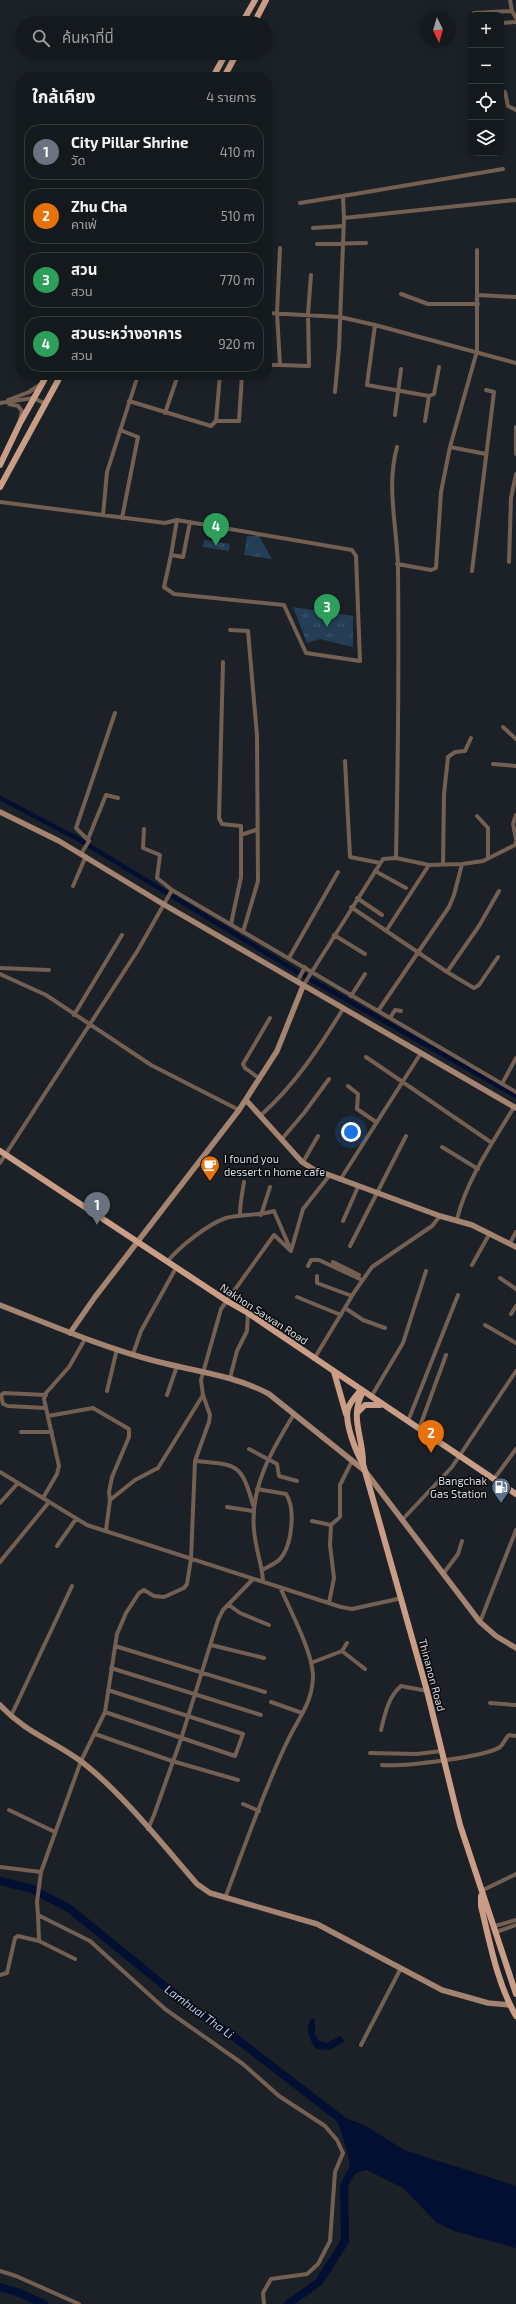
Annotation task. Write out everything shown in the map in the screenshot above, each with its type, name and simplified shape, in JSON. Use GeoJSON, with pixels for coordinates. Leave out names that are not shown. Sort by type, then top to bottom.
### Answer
{"type":"FeatureCollection","features":[{"type":"Feature","properties":{"kind":"main road"},"geometry":{"type":"LineString","coordinates":[[246,16],[255,0]]}},
{"type":"Feature","properties":{"kind":"main road"},"geometry":{"type":"LineString","coordinates":[[258,16],[266,0]]}},
{"type":"Feature","properties":{"kind":"main road"},"geometry":{"type":"LineString","coordinates":[[216,72],[222,60]]}},
{"type":"Feature","properties":{"kind":"main road"},"geometry":{"type":"LineString","coordinates":[[227,72],[233,60]]}},
{"type":"Feature","properties":{"kind":"main road"},"geometry":{"type":"LineString","coordinates":[[0,465],[20,423],[44,380]]}},
{"type":"Feature","properties":{"kind":"main road"},"geometry":{"type":"LineString","coordinates":[[0,487],[58,380]]}},
{"type":"Feature","properties":{"kind":"main road","name":"Nakhon Sawan Road"},"geometry":{"type":"LineString","coordinates":[[3,1153],[176,1268],[248,1313],[516,1494]]}},
{"type":"Feature","properties":{"kind":"main road"},"geometry":{"type":"LineString","coordinates":[[334,1372],[348,1420]]}},
{"type":"Feature","properties":{"kind":"main road","name":"Thinanon Road"},"geometry":{"type":"LineString","coordinates":[[362,1391],[357,1405],[356,1417],[363,1451],[363,1464]]}},
{"type":"Feature","properties":{"kind":"main road","name":"Thinanon Road"},"geometry":{"type":"LineString","coordinates":[[362,1391],[349,1407],[348,1420],[356,1452],[363,1464],[402,1598],[460,1825],[516,1994]]}},
{"type":"Feature","properties":{"kind":"main road"},"geometry":{"type":"LineString","coordinates":[[356,1417],[360,1408],[365,1405],[371,1403],[384,1405]]}},
{"type":"Feature","properties":{"kind":"main road","name":"Thinanon Road"},"geometry":{"type":"LineString","coordinates":[[481,1891],[481,1906],[505,1994],[516,2016]]}},
{"type":"Feature","properties":{"kind":"main road"},"geometry":{"type":"LineString","coordinates":[[491,1943],[499,1941]]}},
{"type":"Feature","properties":{"kind":"street"},"geometry":{"type":"LineString","coordinates":[[510,0],[512,10],[516,18]]}},
{"type":"Feature","properties":{"kind":"street"},"geometry":{"type":"LineString","coordinates":[[487,12],[512,10]]}},
{"type":"Feature","properties":{"kind":"street"},"geometry":{"type":"LineString","coordinates":[[504,23],[516,22]]}},
{"type":"Feature","properties":{"kind":"street"},"geometry":{"type":"LineString","coordinates":[[505,92],[508,106],[516,110]]}},
{"type":"Feature","properties":{"kind":"street"},"geometry":{"type":"LineString","coordinates":[[300,202],[503,168]]}},
{"type":"Feature","properties":{"kind":"street"},"geometry":{"type":"LineString","coordinates":[[335,392],[344,226],[343,196]]}},
{"type":"Feature","properties":{"kind":"street"},"geometry":{"type":"LineString","coordinates":[[344,218],[515,200]]}},
{"type":"Feature","properties":{"kind":"street"},"geometry":{"type":"LineString","coordinates":[[313,228],[344,226]]}},
{"type":"Feature","properties":{"kind":"street"},"geometry":{"type":"LineString","coordinates":[[317,244],[366,243]]}},
{"type":"Feature","properties":{"kind":"street"},"geometry":{"type":"LineString","coordinates":[[280,248],[278,313],[280,365]]}},
{"type":"Feature","properties":{"kind":"street"},"geometry":{"type":"LineString","coordinates":[[398,564],[431,570],[436,568],[441,492],[450,447],[477,351],[477,250]]}},
{"type":"Feature","properties":{"kind":"street"},"geometry":{"type":"LineString","coordinates":[[272,365],[309,366],[308,314],[311,276]]}},
{"type":"Feature","properties":{"kind":"street"},"geometry":{"type":"LineString","coordinates":[[401,294],[428,304],[478,304]]}},
{"type":"Feature","properties":{"kind":"street"},"geometry":{"type":"LineString","coordinates":[[478,295],[516,297]]}},
{"type":"Feature","properties":{"kind":"street"},"geometry":{"type":"LineString","coordinates":[[272,313],[340,317],[477,351],[516,363]]}},
{"type":"Feature","properties":{"kind":"street"},"geometry":{"type":"LineString","coordinates":[[375,325],[368,385],[429,396],[434,394],[439,366]]}},
{"type":"Feature","properties":{"kind":"street"},"geometry":{"type":"LineString","coordinates":[[395,416],[401,369]]}},
{"type":"Feature","properties":{"kind":"street"},"geometry":{"type":"LineString","coordinates":[[103,515],[107,472],[136,380]]}},
{"type":"Feature","properties":{"kind":"street"},"geometry":{"type":"LineString","coordinates":[[165,412],[176,380]]}},
{"type":"Feature","properties":{"kind":"street"},"geometry":{"type":"LineString","coordinates":[[129,401],[211,426],[216,421],[220,380]]}},
{"type":"Feature","properties":{"kind":"street"},"geometry":{"type":"LineString","coordinates":[[216,421],[239,421],[242,380]]}},
{"type":"Feature","properties":{"kind":"street"},"geometry":{"type":"LineString","coordinates":[[0,403],[29,392],[42,383]]}},
{"type":"Feature","properties":{"kind":"street"},"geometry":{"type":"LineString","coordinates":[[472,571],[494,392],[486,390]]}},
{"type":"Feature","properties":{"kind":"street"},"geometry":{"type":"LineString","coordinates":[[425,420],[429,396]]}},
{"type":"Feature","properties":{"kind":"street"},"geometry":{"type":"LineString","coordinates":[[0,403],[33,398],[46,404]]}},
{"type":"Feature","properties":{"kind":"street"},"geometry":{"type":"LineString","coordinates":[[0,403],[14,404],[18,406],[22,411],[20,423]]}},
{"type":"Feature","properties":{"kind":"street"},"geometry":{"type":"LineString","coordinates":[[516,427],[516,454]]}},
{"type":"Feature","properties":{"kind":"street"},"geometry":{"type":"LineString","coordinates":[[120,430],[138,437],[122,518]]}},
{"type":"Feature","properties":{"kind":"street"},"geometry":{"type":"LineString","coordinates":[[396,858],[399,718],[398,564],[390,481],[397,447]]}},
{"type":"Feature","properties":{"kind":"street"},"geometry":{"type":"LineString","coordinates":[[450,447],[486,454]]}},
{"type":"Feature","properties":{"kind":"street"},"geometry":{"type":"LineString","coordinates":[[509,562],[511,498],[516,474]]}},
{"type":"Feature","properties":{"kind":"street"},"geometry":{"type":"LineString","coordinates":[[0,502],[165,523],[177,520],[352,550],[356,556],[360,661],[306,653],[284,605],[174,594],[164,587],[177,520]]}},
{"type":"Feature","properties":{"kind":"street"},"geometry":{"type":"LineString","coordinates":[[171,555],[183,557],[190,522]]}},
{"type":"Feature","properties":{"kind":"street"},"geometry":{"type":"LineString","coordinates":[[230,630],[248,631],[257,736],[257,886],[244,932]]}},
{"type":"Feature","properties":{"kind":"street"},"geometry":{"type":"LineString","coordinates":[[223,662],[219,818],[222,824],[241,826],[241,877],[231,924]]}},
{"type":"Feature","properties":{"kind":"street"},"geometry":{"type":"LineString","coordinates":[[88,840],[76,828],[114,713]]}},
{"type":"Feature","properties":{"kind":"street"},"geometry":{"type":"LineString","coordinates":[[503,727],[516,739]]}},
{"type":"Feature","properties":{"kind":"street"},"geometry":{"type":"LineString","coordinates":[[443,865],[444,794],[448,757],[455,752],[466,751],[472,738]]}},
{"type":"Feature","properties":{"kind":"street"},"geometry":{"type":"LineString","coordinates":[[345,761],[350,857],[380,863]]}},
{"type":"Feature","properties":{"kind":"street"},"geometry":{"type":"LineString","coordinates":[[493,764],[516,766]]}},
{"type":"Feature","properties":{"kind":"street"},"geometry":{"type":"LineString","coordinates":[[73,886],[88,840],[106,795],[118,798]]}},
{"type":"Feature","properties":{"kind":"street"},"geometry":{"type":"LineString","coordinates":[[0,812],[83,854],[303,986],[515,1107],[492,1143],[478,1169],[461,1203],[457,1219]]}},
{"type":"Feature","properties":{"kind":"street"},"geometry":{"type":"LineString","coordinates":[[70,1333],[95,1296],[239,1110],[260,1079],[277,1051],[303,986],[357,898],[383,859],[396,858],[429,865],[443,865],[462,864],[488,858],[516,843],[513,824],[516,815]]}},
{"type":"Feature","properties":{"kind":"street"},"geometry":{"type":"LineString","coordinates":[[477,816],[488,828],[488,858]]}},
{"type":"Feature","properties":{"kind":"street"},"geometry":{"type":"LineString","coordinates":[[144,829],[143,848],[160,855],[156,878],[172,891],[312,971],[351,996],[378,1010],[516,1092]]}},
{"type":"Feature","properties":{"kind":"street"},"geometry":{"type":"LineString","coordinates":[[241,835],[256,830]]}},
{"type":"Feature","properties":{"kind":"street"},"geometry":{"type":"LineString","coordinates":[[378,1010],[449,907],[454,895],[462,864]]}},
{"type":"Feature","properties":{"kind":"street"},"geometry":{"type":"LineString","coordinates":[[386,931],[429,865]]}},
{"type":"Feature","properties":{"kind":"street"},"geometry":{"type":"LineString","coordinates":[[375,871],[406,888]]}},
{"type":"Feature","properties":{"kind":"street"},"geometry":{"type":"LineString","coordinates":[[289,958],[338,872]]}},
{"type":"Feature","properties":{"kind":"street"},"geometry":{"type":"LineString","coordinates":[[0,1163],[3,1153],[90,1026],[138,950],[172,891]]}},
{"type":"Feature","properties":{"kind":"street"},"geometry":{"type":"LineString","coordinates":[[447,972],[479,926],[499,891]]}},
{"type":"Feature","properties":{"kind":"street"},"geometry":{"type":"LineString","coordinates":[[357,898],[382,915]]}},
{"type":"Feature","properties":{"kind":"street"},"geometry":{"type":"LineString","coordinates":[[351,908],[447,972],[474,988],[479,985],[498,957]]}},
{"type":"Feature","properties":{"kind":"street"},"geometry":{"type":"LineString","coordinates":[[74,1015],[122,935]]}},
{"type":"Feature","properties":{"kind":"street"},"geometry":{"type":"LineString","coordinates":[[334,935],[365,954]]}},
{"type":"Feature","properties":{"kind":"street"},"geometry":{"type":"LineString","coordinates":[[297,982],[305,967]]}},
{"type":"Feature","properties":{"kind":"street"},"geometry":{"type":"LineString","coordinates":[[0,968],[50,970]]}},
{"type":"Feature","properties":{"kind":"street"},"geometry":{"type":"LineString","coordinates":[[0,974],[46,995],[150,1065],[239,1110]]}},
{"type":"Feature","properties":{"kind":"street"},"geometry":{"type":"LineString","coordinates":[[351,996],[365,974]]}},
{"type":"Feature","properties":{"kind":"street"},"geometry":{"type":"LineString","coordinates":[[260,1116],[286,1091],[305,1069],[343,1009]]}},
{"type":"Feature","properties":{"kind":"street"},"geometry":{"type":"LineString","coordinates":[[390,1018],[395,1010],[401,1011]]}},
{"type":"Feature","properties":{"kind":"street"},"geometry":{"type":"LineString","coordinates":[[260,1079],[245,1068],[243,1064],[270,1018]]}},
{"type":"Feature","properties":{"kind":"street"},"geometry":{"type":"LineString","coordinates":[[340,1180],[421,1053]]}},
{"type":"Feature","properties":{"kind":"street"},"geometry":{"type":"LineString","coordinates":[[366,1057],[492,1143]]}},
{"type":"Feature","properties":{"kind":"street"},"geometry":{"type":"LineString","coordinates":[[502,1084],[516,1058]]}},
{"type":"Feature","properties":{"kind":"street"},"geometry":{"type":"LineString","coordinates":[[281,1140],[330,1079]]}},
{"type":"Feature","properties":{"kind":"street"},"geometry":{"type":"LineString","coordinates":[[348,1086],[358,1094],[357,1109],[376,1122]]}},
{"type":"Feature","properties":{"kind":"street"},"geometry":{"type":"LineString","coordinates":[[246,1100],[302,1162],[328,1176],[440,1216],[457,1219],[490,1232],[516,1247]]}},
{"type":"Feature","properties":{"kind":"street"},"geometry":{"type":"LineString","coordinates":[[302,1162],[318,1136]]}},
{"type":"Feature","properties":{"kind":"street"},"geometry":{"type":"LineString","coordinates":[[350,1246],[367,1216],[376,1193],[406,1136]]}},
{"type":"Feature","properties":{"kind":"street"},"geometry":{"type":"LineString","coordinates":[[442,1148],[478,1169]]}},
{"type":"Feature","properties":{"kind":"street"},"geometry":{"type":"LineString","coordinates":[[291,1250],[303,1209],[328,1176]]}},
{"type":"Feature","properties":{"kind":"street"},"geometry":{"type":"LineString","coordinates":[[240,1216],[240,1197],[244,1182]]}},
{"type":"Feature","properties":{"kind":"street"},"geometry":{"type":"LineString","coordinates":[[261,1215],[270,1187]]}},
{"type":"Feature","properties":{"kind":"street"},"geometry":{"type":"LineString","coordinates":[[343,1221],[358,1187]]}},
{"type":"Feature","properties":{"kind":"street"},"geometry":{"type":"LineString","coordinates":[[167,1262],[180,1246],[224,1219],[240,1216],[261,1215],[274,1211],[291,1250]]}},
{"type":"Feature","properties":{"kind":"street"},"geometry":{"type":"LineString","coordinates":[[314,1359],[362,1279],[372,1267],[432,1226],[440,1216]]}},
{"type":"Feature","properties":{"kind":"street"},"geometry":{"type":"LineString","coordinates":[[472,1265],[490,1232]]}},
{"type":"Feature","properties":{"kind":"street"},"geometry":{"type":"LineString","coordinates":[[510,1243],[516,1232]]}},
{"type":"Feature","properties":{"kind":"street"},"geometry":{"type":"LineString","coordinates":[[39,1941],[36,1902],[41,1874],[81,1761],[105,1712],[117,1634],[126,1613],[139,1593],[144,1590],[154,1596],[164,1597],[184,1588],[187,1584],[191,1559],[195,1461],[209,1422],[210,1414],[203,1395],[201,1380],[221,1310],[274,1235],[291,1250]]}},
{"type":"Feature","properties":{"kind":"street"},"geometry":{"type":"LineString","coordinates":[[308,1266],[311,1260],[319,1260],[362,1279]]}},
{"type":"Feature","properties":{"kind":"street"},"geometry":{"type":"LineString","coordinates":[[333,1262],[362,1279]]}},
{"type":"Feature","properties":{"kind":"street"},"geometry":{"type":"LineString","coordinates":[[133,1354],[141,1331],[176,1268]]}},
{"type":"Feature","properties":{"kind":"street"},"geometry":{"type":"LineString","coordinates":[[371,1397],[403,1344],[426,1271]]}},
{"type":"Feature","properties":{"kind":"street"},"geometry":{"type":"LineString","coordinates":[[317,1276],[317,1284],[352,1296]]}},
{"type":"Feature","properties":{"kind":"street"},"geometry":{"type":"LineString","coordinates":[[500,1278],[516,1289]]}},
{"type":"Feature","properties":{"kind":"street"},"geometry":{"type":"LineString","coordinates":[[408,1421],[458,1295]]}},
{"type":"Feature","properties":{"kind":"street"},"geometry":{"type":"LineString","coordinates":[[297,1297],[341,1315]]}},
{"type":"Feature","properties":{"kind":"street"},"geometry":{"type":"LineString","coordinates":[[0,1304],[70,1333],[117,1349],[177,1366],[230,1378],[252,1385],[269,1394],[365,1471],[480,1622],[496,1636],[516,1648]]}},
{"type":"Feature","properties":{"kind":"street"},"geometry":{"type":"LineString","coordinates":[[511,1314],[516,1306]]}},
{"type":"Feature","properties":{"kind":"street"},"geometry":{"type":"LineString","coordinates":[[345,1308],[364,1320],[384,1328]]}},
{"type":"Feature","properties":{"kind":"street"},"geometry":{"type":"LineString","coordinates":[[230,1378],[237,1351],[247,1332],[248,1313]]}},
{"type":"Feature","properties":{"kind":"street"},"geometry":{"type":"LineString","coordinates":[[485,1325],[516,1343]]}},
{"type":"Feature","properties":{"kind":"street"},"geometry":{"type":"LineString","coordinates":[[43,1498],[57,1474],[59,1466],[45,1408],[46,1395],[69,1367],[85,1338]]}},
{"type":"Feature","properties":{"kind":"street"},"geometry":{"type":"LineString","coordinates":[[107,1390],[117,1349]]}},
{"type":"Feature","properties":{"kind":"street"},"geometry":{"type":"LineString","coordinates":[[419,1429],[446,1356]]}},
{"type":"Feature","properties":{"kind":"street"},"geometry":{"type":"LineString","coordinates":[[167,1395],[177,1366]]}},
{"type":"Feature","properties":{"kind":"street"},"geometry":{"type":"LineString","coordinates":[[402,1520],[460,1456],[516,1371]]}},
{"type":"Feature","properties":{"kind":"street"},"geometry":{"type":"LineString","coordinates":[[45,1408],[8,1406],[4,1404],[1,1395],[6,1393],[46,1395]]}},
{"type":"Feature","properties":{"kind":"street"},"geometry":{"type":"LineString","coordinates":[[110,1500],[135,1480],[158,1468],[203,1395]]}},
{"type":"Feature","properties":{"kind":"street"},"geometry":{"type":"LineString","coordinates":[[48,1416],[93,1408],[129,1429],[129,1437],[112,1477],[109,1492],[110,1500],[106,1530]]}},
{"type":"Feature","properties":{"kind":"street"},"geometry":{"type":"LineString","coordinates":[[253,1506],[268,1459],[294,1414]]}},
{"type":"Feature","properties":{"kind":"street"},"geometry":{"type":"LineString","coordinates":[[21,1432],[52,1432]]}},
{"type":"Feature","properties":{"kind":"street"},"geometry":{"type":"LineString","coordinates":[[249,1449],[277,1464],[279,1476],[297,1481]]}},
{"type":"Feature","properties":{"kind":"street"},"geometry":{"type":"LineString","coordinates":[[494,1479],[516,1449]]}},
{"type":"Feature","properties":{"kind":"street"},"geometry":{"type":"LineString","coordinates":[[195,1461],[232,1465],[241,1471],[246,1479],[253,1506],[254,1531],[263,1581]]}},
{"type":"Feature","properties":{"kind":"street"},"geometry":{"type":"LineString","coordinates":[[329,1603],[334,1578],[330,1545],[331,1525],[340,1517],[340,1485],[352,1461]]}},
{"type":"Feature","properties":{"kind":"street"},"geometry":{"type":"LineString","coordinates":[[0,1472],[87,1525],[329,1603],[352,1609],[402,1598]]}},
{"type":"Feature","properties":{"kind":"street"},"geometry":{"type":"LineString","coordinates":[[0,1503],[18,1483]]}},
{"type":"Feature","properties":{"kind":"street"},"geometry":{"type":"LineString","coordinates":[[258,1489],[286,1494],[291,1506],[290,1533],[285,1549],[279,1560],[262,1570]]}},
{"type":"Feature","properties":{"kind":"street"},"geometry":{"type":"LineString","coordinates":[[0,1562],[49,1502]]}},
{"type":"Feature","properties":{"kind":"street"},"geometry":{"type":"LineString","coordinates":[[227,1507],[253,1511]]}},
{"type":"Feature","properties":{"kind":"street"},"geometry":{"type":"LineString","coordinates":[[57,1546],[76,1519]]}},
{"type":"Feature","properties":{"kind":"street"},"geometry":{"type":"LineString","coordinates":[[312,1521],[331,1525]]}},
{"type":"Feature","properties":{"kind":"street"},"geometry":{"type":"LineString","coordinates":[[480,1622],[516,1530]]}},
{"type":"Feature","properties":{"kind":"street"},"geometry":{"type":"LineString","coordinates":[[443,1574],[458,1554],[462,1541]]}},
{"type":"Feature","properties":{"kind":"street"},"geometry":{"type":"LineString","coordinates":[[148,1829],[203,1674],[218,1620],[229,1604],[254,1578]]}},
{"type":"Feature","properties":{"kind":"street"},"geometry":{"type":"LineString","coordinates":[[11,1716],[72,1586]]}},
{"type":"Feature","properties":{"kind":"street"},"geometry":{"type":"LineString","coordinates":[[225,1898],[286,1742],[302,1713],[309,1704],[313,1676],[312,1663],[280,1587]]}},
{"type":"Feature","properties":{"kind":"street"},"geometry":{"type":"LineString","coordinates":[[229,1604],[240,1613],[269,1625]]}},
{"type":"Feature","properties":{"kind":"street"},"geometry":{"type":"LineString","coordinates":[[312,1663],[342,1651],[347,1643]]}},
{"type":"Feature","properties":{"kind":"street"},"geometry":{"type":"LineString","coordinates":[[211,1645],[264,1658]]}},
{"type":"Feature","properties":{"kind":"street"},"geometry":{"type":"LineString","coordinates":[[114,1646],[265,1692]]}},
{"type":"Feature","properties":{"kind":"street"},"geometry":{"type":"LineString","coordinates":[[342,1651],[364,1669]]}},
{"type":"Feature","properties":{"kind":"street"},"geometry":{"type":"LineString","coordinates":[[111,1668],[195,1696],[261,1715]]}},
{"type":"Feature","properties":{"kind":"street"},"geometry":{"type":"LineString","coordinates":[[381,1730],[387,1708],[394,1692],[401,1686],[427,1691]]}},
{"type":"Feature","properties":{"kind":"street"},"geometry":{"type":"LineString","coordinates":[[105,1712],[181,1739],[235,1756],[243,1734],[108,1690]]}},
{"type":"Feature","properties":{"kind":"street"},"geometry":{"type":"LineString","coordinates":[[271,1702],[302,1713]]}},
{"type":"Feature","properties":{"kind":"street"},"geometry":{"type":"LineString","coordinates":[[490,1703],[516,1705]]}},
{"type":"Feature","properties":{"kind":"street"},"geometry":{"type":"LineString","coordinates":[[0,1705],[24,1728],[81,1761],[103,1780],[197,1884],[210,1893],[317,1924],[442,1990],[488,2003],[510,2005]]}},
{"type":"Feature","properties":{"kind":"street"},"geometry":{"type":"LineString","coordinates":[[95,1734],[172,1761],[238,1780]]}},
{"type":"Feature","properties":{"kind":"street"},"geometry":{"type":"LineString","coordinates":[[382,1765],[398,1766],[443,1760],[493,1750],[501,1746],[504,1739],[510,1735],[516,1736]]}},
{"type":"Feature","properties":{"kind":"street"},"geometry":{"type":"LineString","coordinates":[[370,1752],[417,1754],[441,1751]]}},
{"type":"Feature","properties":{"kind":"street"},"geometry":{"type":"LineString","coordinates":[[243,1804],[259,1811]]}},
{"type":"Feature","properties":{"kind":"street"},"geometry":{"type":"LineString","coordinates":[[10,1810],[55,1832]]}},
{"type":"Feature","properties":{"kind":"street"},"geometry":{"type":"LineString","coordinates":[[0,1867],[41,1874]]}},
{"type":"Feature","properties":{"kind":"street"},"geometry":{"type":"LineString","coordinates":[[481,1891],[516,1874]]}},
{"type":"Feature","properties":{"kind":"street"},"geometry":{"type":"LineString","coordinates":[[38,1915],[90,1941],[165,2009],[243,2064],[279,2096],[324,2126],[337,2140],[343,2153],[335,2172],[330,2241],[318,2264],[307,2274],[272,2279],[263,2293],[264,2304]]}},
{"type":"Feature","properties":{"kind":"street"},"geometry":{"type":"LineString","coordinates":[[495,1929],[516,1920]]}},
{"type":"Feature","properties":{"kind":"street"},"geometry":{"type":"LineString","coordinates":[[495,1929],[516,1925]]}},
{"type":"Feature","properties":{"kind":"street"},"geometry":{"type":"LineString","coordinates":[[0,1975],[7,1973],[15,1938],[18,1936],[39,1941],[75,1959]]}},
{"type":"Feature","properties":{"kind":"street"},"geometry":{"type":"LineString","coordinates":[[361,2045],[401,1968]]}},
{"type":"Feature","properties":{"kind":"street"},"geometry":{"type":"LineString","coordinates":[[0,2271],[16,2276],[79,2304]]}},
{"type":"Feature","properties":{"kind":"green space"},"geometry":{"type":"Polygon","coordinates":[[[247,536],[259,536],[272,559],[244,555],[247,536]]]}},
{"type":"Feature","properties":{"kind":"green space"},"geometry":{"type":"Polygon","coordinates":[[[204,540],[230,544],[229,551],[203,547],[204,540]]]}},
{"type":"Feature","properties":{"kind":"green space"},"geometry":{"type":"Polygon","coordinates":[[[293,607],[353,616],[353,647],[320,639],[307,643],[293,607]]]}},
{"type":"Feature","properties":{"kind":"shaded area"},"geometry":{"type":"Polygon","coordinates":[[[312,2018],[315,2020],[315,2034],[319,2041],[327,2043],[340,2036],[343,2038],[344,2042],[329,2050],[316,2049],[308,2034],[308,2026],[312,2018]]]}},
{"type":"Feature","properties":{"kind":"shaded area"},"geometry":{"type":"Polygon","coordinates":[[[334,2113],[366,2126],[404,2150],[516,2186],[516,2248],[454,2231],[436,2222],[403,2188],[367,2170],[350,2174],[347,2150],[334,2113]]]}},
{"type":"Feature","properties":{"kind":"waterway"},"geometry":{"type":"LineString","coordinates":[[0,798],[78,839],[296,971],[516,1096]]}},
{"type":"Feature","properties":{"kind":"waterway","name":"Lamhuai Tha Li"},"geometry":{"type":"LineString","coordinates":[[0,1881],[32,1889],[70,1909],[194,2010],[229,2033],[342,2120]]}},
{"type":"Feature","properties":{"kind":"waterway"},"geometry":{"type":"LineString","coordinates":[[288,2304],[319,2282],[345,2241],[344,2186],[350,2174],[357,2166]]}},
{"type":"Feature","properties":{"kind":"waterway"},"geometry":{"type":"LineString","coordinates":[[0,2287],[17,2292],[44,2304]]}},
{"type":"Feature","properties":{"kind":"place","name":"สวนระหว่างอาคาร"},"geometry":{"type":"Point","coordinates":[216,546]}},
{"type":"Feature","properties":{"kind":"place","name":"สวน"},"geometry":{"type":"Point","coordinates":[327,627]}},
{"type":"Feature","properties":{"kind":"place","name":"I found you dessert n home cafe"},"geometry":{"type":"Point","coordinates":[210,1182]}},
{"type":"Feature","properties":{"kind":"place","name":"City Pillar Shrine"},"geometry":{"type":"Point","coordinates":[97,1225]}},
{"type":"Feature","properties":{"kind":"place","name":"Zhu Cha"},"geometry":{"type":"Point","coordinates":[431,1453]}},
{"type":"Feature","properties":{"kind":"place","name":"Bangchak Gas Station"},"geometry":{"type":"Point","coordinates":[501,1504]}}]}
